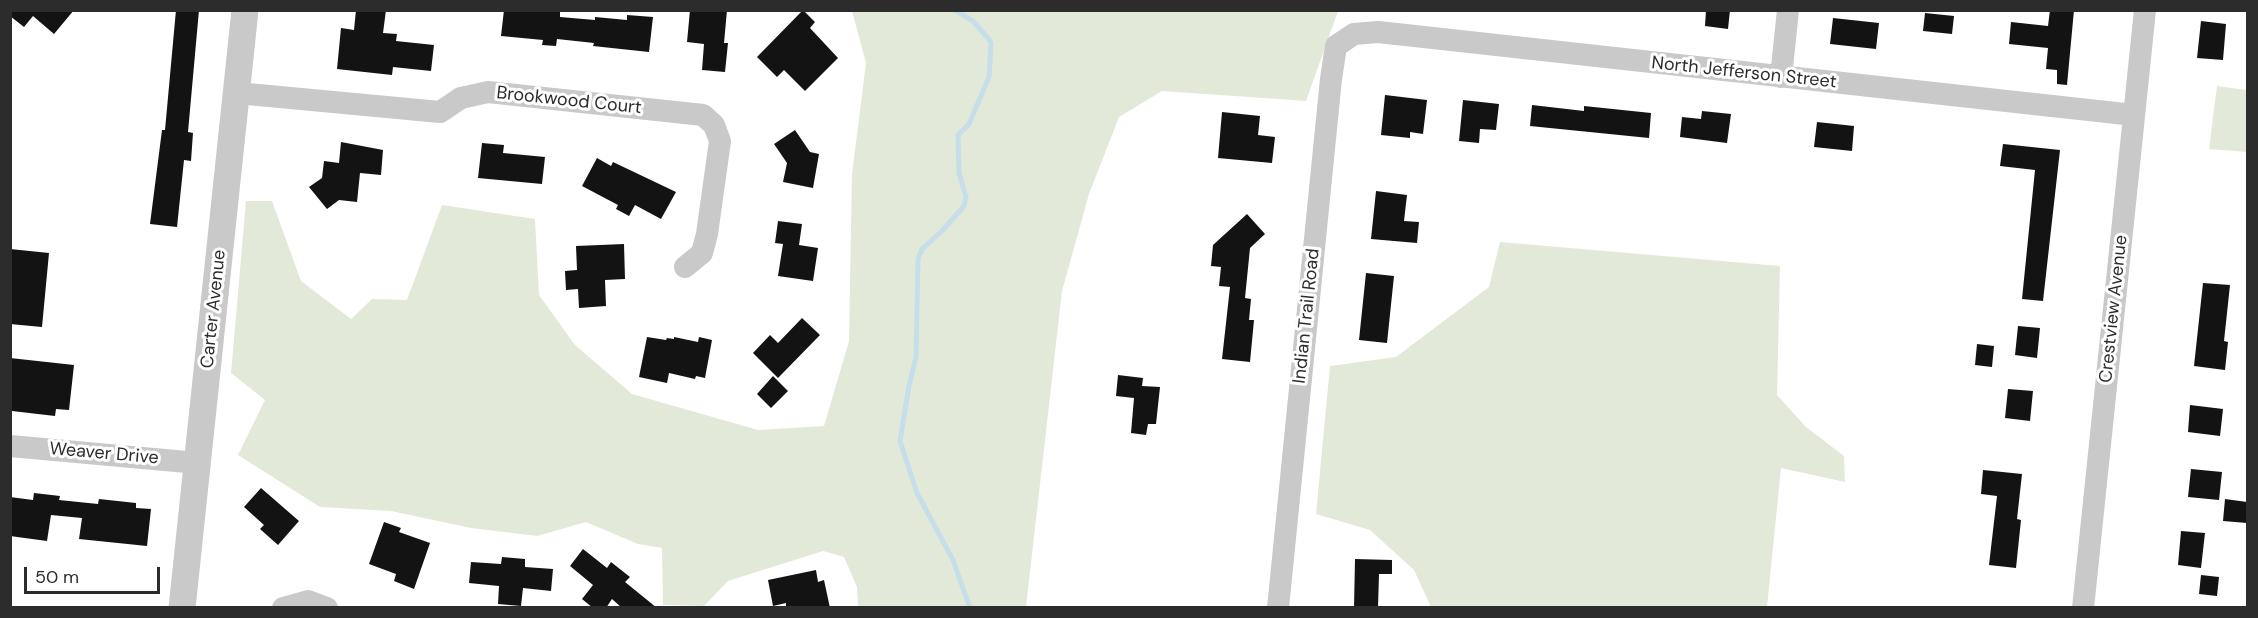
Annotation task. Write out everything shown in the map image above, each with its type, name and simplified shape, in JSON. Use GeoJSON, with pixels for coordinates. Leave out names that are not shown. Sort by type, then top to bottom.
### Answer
{"type":"FeatureCollection","features":[{"type":"Feature","properties":{"kind":"street","name":"Carter Avenue"},"geometry":{"type":"LineString","coordinates":[[185,607],[245,10]]}},
{"type":"Feature","properties":{"kind":"street"},"geometry":{"type":"LineString","coordinates":[[1781,77],[1788,10]]}},
{"type":"Feature","properties":{"kind":"street","name":"Crestview Avenue"},"geometry":{"type":"LineString","coordinates":[[2083,608],[2145,10]]}},
{"type":"Feature","properties":{"kind":"street","name":"North Jefferson Street"},"geometry":{"type":"LineString","coordinates":[[1354,34],[1378,32],[2134,115]]}},
{"type":"Feature","properties":{"kind":"street","name":"Indian Trail Road"},"geometry":{"type":"LineString","coordinates":[[1278,608],[1331,79],[1336,46],[1354,34]]}},
{"type":"Feature","properties":{"kind":"street","name":"Brookwood Court"},"geometry":{"type":"LineString","coordinates":[[237,93],[440,112],[461,98],[488,92],[703,115],[714,125],[720,141],[708,234],[702,253],[685,267]]}},
{"type":"Feature","properties":{"kind":"street","name":"Weaver Drive"},"geometry":{"type":"LineString","coordinates":[[10,446],[198,463]]}},
{"type":"Feature","properties":{"kind":"street"},"geometry":{"type":"LineString","coordinates":[[283,608],[308,600],[327,608]]}},
{"type":"Feature","properties":{"kind":"green space"},"geometry":{"type":"Polygon","coordinates":[[[852,11],[1338,11],[1306,101],[1162,91],[1119,117],[1089,194],[1062,291],[1026,607],[858,607],[857,587],[844,557],[823,551],[728,581],[704,606],[663,605],[662,548],[638,544],[586,522],[537,536],[471,528],[391,511],[320,507],[238,455],[265,400],[231,373],[246,201],[272,201],[301,281],[351,319],[372,299],[407,300],[442,205],[535,219],[539,295],[575,345],[632,394],[758,430],[824,426],[849,341],[852,174],[866,63],[852,11]]]}},
{"type":"Feature","properties":{"kind":"green space"},"geometry":{"type":"Polygon","coordinates":[[[2217,86],[2247,90],[2247,152],[2209,149],[2217,86]]]}},
{"type":"Feature","properties":{"kind":"green space"},"geometry":{"type":"Polygon","coordinates":[[[1500,242],[1780,266],[1777,395],[1806,427],[1844,456],[1845,482],[1781,468],[1767,607],[1431,607],[1414,570],[1370,530],[1316,514],[1330,366],[1396,357],[1489,287],[1500,242]]]}},
{"type":"Feature","properties":{"kind":"building"},"geometry":{"type":"Polygon","coordinates":[[[10,10],[74,10],[54,34],[33,16],[24,27],[10,16],[10,10]]]}},
{"type":"Feature","properties":{"kind":"building"},"geometry":{"type":"Polygon","coordinates":[[[176,10],[199,10],[188,132],[193,133],[191,161],[184,160],[177,227],[150,224],[162,130],[165,130],[176,10]]]}},
{"type":"Feature","properties":{"kind":"building"},"geometry":{"type":"Polygon","coordinates":[[[356,10],[386,10],[383,33],[397,34],[396,41],[434,45],[431,71],[393,67],[392,75],[337,69],[341,28],[354,30],[356,10]]]}},
{"type":"Feature","properties":{"kind":"building"},"geometry":{"type":"Polygon","coordinates":[[[504,10],[560,12],[560,17],[595,20],[595,17],[627,20],[627,15],[653,17],[649,52],[593,46],[594,43],[557,39],[556,46],[542,45],[543,40],[501,36],[504,10]]]}},
{"type":"Feature","properties":{"kind":"building"},"geometry":{"type":"Polygon","coordinates":[[[690,10],[727,10],[724,43],[728,43],[725,72],[702,70],[704,44],[687,42],[690,10]]]}},
{"type":"Feature","properties":{"kind":"building"},"geometry":{"type":"Polygon","coordinates":[[[803,10],[815,22],[810,28],[838,58],[805,91],[784,70],[777,77],[757,57],[803,10]]]}},
{"type":"Feature","properties":{"kind":"building"},"geometry":{"type":"Polygon","coordinates":[[[1706,10],[1730,10],[1728,29],[1705,26],[1706,10]]]}},
{"type":"Feature","properties":{"kind":"building"},"geometry":{"type":"Polygon","coordinates":[[[2050,10],[2074,10],[2067,85],[2057,84],[2057,70],[2046,69],[2048,48],[2009,44],[2011,22],[2048,26],[2050,10]]]}},
{"type":"Feature","properties":{"kind":"building"},"geometry":{"type":"Polygon","coordinates":[[[1925,13],[1954,16],[1952,34],[1923,31],[1925,13]]]}},
{"type":"Feature","properties":{"kind":"building"},"geometry":{"type":"Polygon","coordinates":[[[1833,18],[1879,23],[1876,49],[1830,44],[1833,18]]]}},
{"type":"Feature","properties":{"kind":"building"},"geometry":{"type":"Polygon","coordinates":[[[2201,21],[2226,24],[2223,60],[2197,58],[2201,21]]]}},
{"type":"Feature","properties":{"kind":"building"},"geometry":{"type":"Polygon","coordinates":[[[1385,95],[1427,100],[1423,134],[1410,132],[1410,138],[1381,135],[1385,95]]]}},
{"type":"Feature","properties":{"kind":"building"},"geometry":{"type":"Polygon","coordinates":[[[1463,100],[1499,104],[1496,130],[1480,129],[1479,143],[1459,141],[1463,100]]]}},
{"type":"Feature","properties":{"kind":"building"},"geometry":{"type":"Polygon","coordinates":[[[1532,105],[1584,111],[1584,106],[1651,113],[1649,138],[1530,126],[1532,105]]]}},
{"type":"Feature","properties":{"kind":"building"},"geometry":{"type":"Polygon","coordinates":[[[1702,111],[1731,114],[1727,143],[1680,137],[1682,117],[1701,119],[1702,111]]]}},
{"type":"Feature","properties":{"kind":"building"},"geometry":{"type":"Polygon","coordinates":[[[1222,112],[1260,116],[1258,135],[1275,137],[1272,163],[1218,158],[1222,112]]]}},
{"type":"Feature","properties":{"kind":"building"},"geometry":{"type":"Polygon","coordinates":[[[1817,122],[1854,126],[1852,151],[1814,147],[1817,122]]]}},
{"type":"Feature","properties":{"kind":"building"},"geometry":{"type":"Polygon","coordinates":[[[795,130],[810,152],[819,154],[813,188],[783,182],[787,163],[774,144],[795,130]]]}},
{"type":"Feature","properties":{"kind":"building"},"geometry":{"type":"Polygon","coordinates":[[[341,142],[383,150],[381,175],[360,173],[357,202],[339,200],[327,209],[309,187],[322,178],[324,161],[339,163],[341,142]]]}},
{"type":"Feature","properties":{"kind":"building"},"geometry":{"type":"Polygon","coordinates":[[[482,143],[504,145],[503,153],[545,157],[542,184],[478,178],[482,143]]]}},
{"type":"Feature","properties":{"kind":"building"},"geometry":{"type":"Polygon","coordinates":[[[2003,144],[2060,150],[2043,301],[2022,299],[2035,170],[2000,166],[2003,144]]]}},
{"type":"Feature","properties":{"kind":"building"},"geometry":{"type":"Polygon","coordinates":[[[597,158],[611,166],[613,162],[676,192],[661,219],[635,205],[629,216],[616,209],[618,205],[582,186],[597,158]]]}},
{"type":"Feature","properties":{"kind":"building"},"geometry":{"type":"Polygon","coordinates":[[[1376,191],[1407,195],[1404,221],[1419,222],[1417,243],[1371,239],[1376,191]]]}},
{"type":"Feature","properties":{"kind":"building"},"geometry":{"type":"Polygon","coordinates":[[[1247,214],[1265,234],[1250,248],[1245,298],[1251,299],[1249,320],[1254,320],[1250,362],[1222,359],[1230,287],[1219,286],[1221,267],[1211,266],[1213,245],[1247,214]]]}},
{"type":"Feature","properties":{"kind":"building"},"geometry":{"type":"Polygon","coordinates":[[[778,221],[802,224],[799,245],[818,248],[813,281],[778,276],[783,244],[775,243],[778,221]]]}},
{"type":"Feature","properties":{"kind":"building"},"geometry":{"type":"Polygon","coordinates":[[[624,244],[625,279],[605,280],[606,306],[579,308],[578,289],[566,290],[565,271],[577,270],[576,246],[624,244]]]}},
{"type":"Feature","properties":{"kind":"building"},"geometry":{"type":"Polygon","coordinates":[[[10,249],[49,253],[42,327],[10,324],[10,249]]]}},
{"type":"Feature","properties":{"kind":"building"},"geometry":{"type":"Polygon","coordinates":[[[1366,273],[1394,276],[1387,343],[1359,340],[1366,273]]]}},
{"type":"Feature","properties":{"kind":"building"},"geometry":{"type":"Polygon","coordinates":[[[2203,283],[2230,285],[2224,341],[2228,342],[2225,370],[2194,366],[2203,283]]]}},
{"type":"Feature","properties":{"kind":"building"},"geometry":{"type":"Polygon","coordinates":[[[802,318],[820,335],[778,378],[753,353],[770,335],[778,343],[802,318]]]}},
{"type":"Feature","properties":{"kind":"building"},"geometry":{"type":"Polygon","coordinates":[[[2018,326],[2040,328],[2037,358],[2015,355],[2018,326]]]}},
{"type":"Feature","properties":{"kind":"building"},"geometry":{"type":"Polygon","coordinates":[[[647,337],[666,340],[667,338],[674,339],[674,337],[698,342],[699,337],[712,340],[705,378],[696,376],[695,379],[669,373],[667,383],[639,377],[647,337]]]}},
{"type":"Feature","properties":{"kind":"building"},"geometry":{"type":"Polygon","coordinates":[[[1977,344],[1994,346],[1992,367],[1975,365],[1977,344]]]}},
{"type":"Feature","properties":{"kind":"building"},"geometry":{"type":"Polygon","coordinates":[[[10,358],[74,365],[69,410],[56,409],[55,416],[12,411],[10,358]]]}},
{"type":"Feature","properties":{"kind":"building"},"geometry":{"type":"Polygon","coordinates":[[[1118,375],[1143,378],[1142,386],[1160,387],[1156,424],[1148,424],[1146,435],[1131,433],[1134,398],[1116,396],[1118,375]]]}},
{"type":"Feature","properties":{"kind":"building"},"geometry":{"type":"Polygon","coordinates":[[[773,376],[788,391],[771,408],[757,394],[773,376]]]}},
{"type":"Feature","properties":{"kind":"building"},"geometry":{"type":"Polygon","coordinates":[[[2008,389],[2033,391],[2030,421],[2005,418],[2008,389]]]}},
{"type":"Feature","properties":{"kind":"building"},"geometry":{"type":"Polygon","coordinates":[[[2190,405],[2223,409],[2220,436],[2188,432],[2190,405]]]}},
{"type":"Feature","properties":{"kind":"building"},"geometry":{"type":"Polygon","coordinates":[[[2191,469],[2222,472],[2219,500],[2188,497],[2191,469]]]}},
{"type":"Feature","properties":{"kind":"building"},"geometry":{"type":"Polygon","coordinates":[[[1983,470],[2022,474],[2017,519],[2021,520],[2016,568],[1989,565],[1997,496],[1981,494],[1983,470]]]}},
{"type":"Feature","properties":{"kind":"building"},"geometry":{"type":"Polygon","coordinates":[[[261,488],[299,521],[278,545],[260,529],[264,525],[244,507],[261,488]]]}},
{"type":"Feature","properties":{"kind":"building"},"geometry":{"type":"Polygon","coordinates":[[[34,493],[60,496],[59,500],[98,504],[99,499],[136,503],[136,508],[151,509],[147,546],[79,539],[82,518],[51,515],[47,541],[10,536],[10,497],[33,500],[34,493]]]}},
{"type":"Feature","properties":{"kind":"building"},"geometry":{"type":"Polygon","coordinates":[[[2225,499],[2247,502],[2247,523],[2223,521],[2225,499]]]}},
{"type":"Feature","properties":{"kind":"building"},"geometry":{"type":"Polygon","coordinates":[[[384,522],[401,528],[399,532],[430,543],[414,589],[394,581],[396,574],[369,564],[384,522]]]}},
{"type":"Feature","properties":{"kind":"building"},"geometry":{"type":"Polygon","coordinates":[[[2181,531],[2205,533],[2201,568],[2178,565],[2181,531]]]}},
{"type":"Feature","properties":{"kind":"building"},"geometry":{"type":"Polygon","coordinates":[[[583,549],[607,568],[611,562],[630,577],[625,582],[657,608],[622,608],[612,599],[606,608],[593,608],[582,599],[593,585],[570,566],[583,549]]]}},
{"type":"Feature","properties":{"kind":"building"},"geometry":{"type":"Polygon","coordinates":[[[502,557],[525,559],[525,567],[553,569],[551,591],[523,588],[521,606],[498,604],[499,586],[469,583],[471,562],[501,564],[502,557]]]}},
{"type":"Feature","properties":{"kind":"building"},"geometry":{"type":"Polygon","coordinates":[[[1355,559],[1392,560],[1392,574],[1379,574],[1378,608],[1354,608],[1355,559]]]}},
{"type":"Feature","properties":{"kind":"building"},"geometry":{"type":"Polygon","coordinates":[[[816,570],[818,582],[824,580],[830,608],[786,608],[786,603],[773,606],[768,580],[816,570]]]}},
{"type":"Feature","properties":{"kind":"building"},"geometry":{"type":"Polygon","coordinates":[[[2201,575],[2219,577],[2217,596],[2199,594],[2201,575]]]}},
{"type":"Feature","properties":{"kind":"waterway"},"geometry":{"type":"LineString","coordinates":[[955,10],[973,21],[991,43],[989,77],[969,124],[958,135],[959,173],[966,197],[964,206],[922,249],[918,259],[916,357],[900,441],[917,493],[953,560],[970,608]]}}]}
